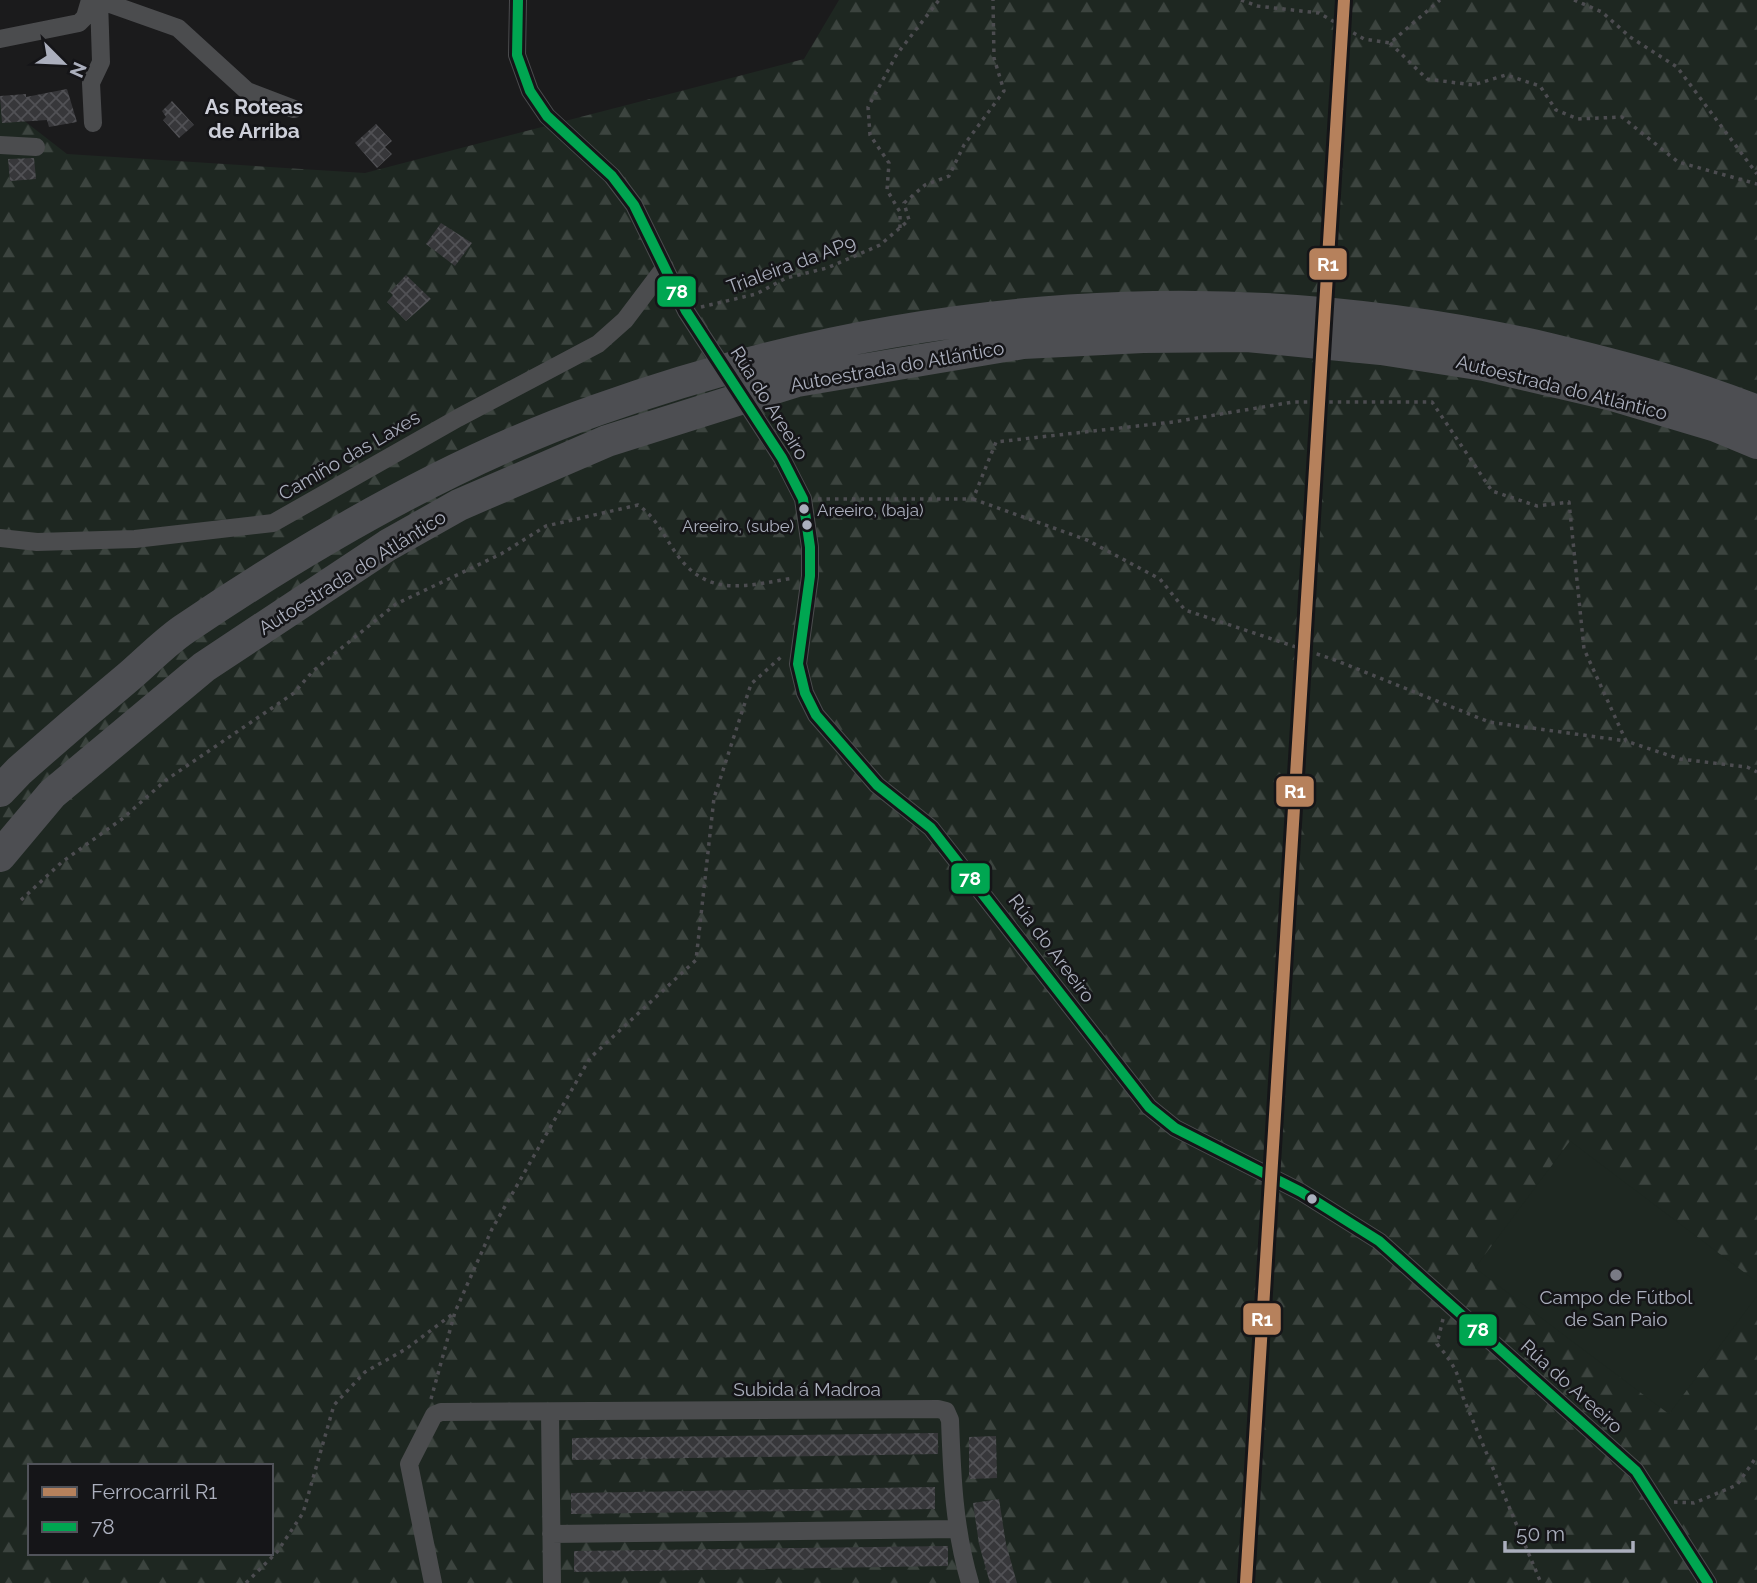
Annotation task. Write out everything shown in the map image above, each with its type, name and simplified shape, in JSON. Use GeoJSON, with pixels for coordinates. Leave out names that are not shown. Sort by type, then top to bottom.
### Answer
{"type":"FeatureCollection","features":[{"type":"Feature","properties":{"kind":"highway","name":"Autoestrada do Atlántico"},"geometry":{"type":"LineString","coordinates":[[0,791],[19,771],[180,633],[367,516],[456,470],[596,410],[787,352],[1022,312],[1247,306],[1386,318],[1489,335],[1620,366],[1757,411]]}},
{"type":"Feature","properties":{"kind":"highway","name":"Autoestrada do Atlántico"},"geometry":{"type":"LineString","coordinates":[[0,856],[52,794],[204,667],[388,545],[459,505],[607,441],[797,381],[1023,343],[1143,337],[1247,336],[1381,349],[1484,365],[1612,395],[1716,426],[1757,443]]}},
{"type":"Feature","properties":{"kind":"street"},"geometry":{"type":"LineString","coordinates":[[0,38],[79,23],[85,17],[90,0]]}},
{"type":"Feature","properties":{"kind":"street"},"geometry":{"type":"LineString","coordinates":[[93,124],[91,83],[101,62],[99,0],[178,28],[247,91],[294,109]]}},
{"type":"Feature","properties":{"kind":"street","name":"Rúa do Areeiro"},"geometry":{"type":"LineString","coordinates":[[518,0],[517,55],[530,91],[547,116],[612,176],[634,205],[685,310],[782,458],[803,499],[810,547],[810,576],[798,641],[798,664],[805,693],[816,715],[877,785],[931,828],[1149,1107],[1175,1128],[1350,1220],[1379,1241],[1636,1471],[1708,1583]]}},
{"type":"Feature","properties":{"kind":"street"},"geometry":{"type":"LineString","coordinates":[[0,145],[36,147]]}},
{"type":"Feature","properties":{"kind":"street","name":"Camiño das Laxes"},"geometry":{"type":"LineString","coordinates":[[0,538],[37,542],[135,538],[272,523],[458,418],[598,344],[625,320],[665,267]]}},
{"type":"Feature","properties":{"kind":"street","name":"Subida á Madroa"},"geometry":{"type":"LineString","coordinates":[[433,1583],[409,1464],[434,1415],[441,1412],[938,1409],[946,1411],[950,1420],[957,1529],[970,1583]]}},
{"type":"Feature","properties":{"kind":"street"},"geometry":{"type":"LineString","coordinates":[[550,1412],[552,1583]]}},
{"type":"Feature","properties":{"kind":"street"},"geometry":{"type":"LineString","coordinates":[[551,1534],[957,1529]]}},
{"type":"Feature","properties":{"kind":"path"},"geometry":{"type":"LineString","coordinates":[[900,228],[900,212],[887,190],[889,163],[870,135],[868,107],[897,54],[939,0]]}},
{"type":"Feature","properties":{"kind":"path"},"geometry":{"type":"LineString","coordinates":[[900,228],[909,220],[904,203],[925,185],[949,176],[964,145],[1004,90],[994,58],[993,0]]}},
{"type":"Feature","properties":{"kind":"path"},"geometry":{"type":"LineString","coordinates":[[1241,0],[1257,6],[1319,13],[1364,39],[1390,43],[1427,79],[1473,85],[1506,75],[1540,86],[1556,110],[1578,119],[1622,117],[1678,162],[1757,184]]}},
{"type":"Feature","properties":{"kind":"path"},"geometry":{"type":"LineString","coordinates":[[1390,43],[1440,0]]}},
{"type":"Feature","properties":{"kind":"path"},"geometry":{"type":"LineString","coordinates":[[1574,0],[1602,12],[1630,37],[1676,67],[1757,174]]}},
{"type":"Feature","properties":{"kind":"path","name":"Trialeira da AP9"},"geometry":{"type":"LineString","coordinates":[[685,310],[756,294],[786,278],[827,268],[880,245],[900,228]]}},
{"type":"Feature","properties":{"kind":"path"},"geometry":{"type":"LineString","coordinates":[[972,499],[996,442],[1173,422],[1293,402],[1432,402],[1492,491],[1537,506],[1569,502],[1584,649],[1626,741]]}},
{"type":"Feature","properties":{"kind":"path"},"geometry":{"type":"LineString","coordinates":[[803,499],[972,499],[1087,540],[1160,579],[1185,610],[1335,660],[1489,722],[1626,741],[1681,760],[1747,767],[1757,772]]}},
{"type":"Feature","properties":{"kind":"path"},"geometry":{"type":"LineString","coordinates":[[21,900],[62,862],[122,819],[166,780],[294,693],[313,671],[396,604],[501,554],[545,526],[638,505],[654,516],[679,557],[708,583],[740,586],[810,576]]}},
{"type":"Feature","properties":{"kind":"path"},"geometry":{"type":"LineString","coordinates":[[430,1403],[455,1312],[492,1229],[590,1058],[696,960],[718,786],[751,684],[798,641]]}},
{"type":"Feature","properties":{"kind":"path"},"geometry":{"type":"LineString","coordinates":[[1450,1304],[1438,1330],[1437,1344],[1457,1371],[1463,1398],[1541,1583]]}},
{"type":"Feature","properties":{"kind":"path"},"geometry":{"type":"LineString","coordinates":[[246,1583],[277,1552],[303,1513],[334,1405],[365,1372],[406,1349],[455,1312]]}},
{"type":"Feature","properties":{"kind":"path"},"geometry":{"type":"LineString","coordinates":[[1658,1502],[1694,1503],[1737,1485],[1757,1456]]}},
{"type":"Feature","properties":{"kind":"green space"},"geometry":{"type":"Polygon","coordinates":[[[839,0],[1757,0],[1757,1583],[0,1583],[0,102],[67,154],[365,173],[804,59],[839,0]]]}},
{"type":"Feature","properties":{"kind":"green space","name":"Campo de Fútbol de San Paio"},"geometry":{"type":"Polygon","coordinates":[[[1570,1141],[1757,1282],[1757,1296],[1669,1414],[1475,1268],[1570,1141]]]}},
{"type":"Feature","properties":{"kind":"building"},"geometry":{"type":"Polygon","coordinates":[[[67,89],[77,122],[49,127],[47,120],[2,123],[0,96],[26,94],[26,97],[67,89]]]}},
{"type":"Feature","properties":{"kind":"building"},"geometry":{"type":"Polygon","coordinates":[[[172,101],[194,125],[179,138],[163,120],[166,117],[162,111],[172,101]]]}},
{"type":"Feature","properties":{"kind":"building"},"geometry":{"type":"Polygon","coordinates":[[[376,124],[392,141],[385,147],[392,154],[377,168],[355,143],[376,124]]]}},
{"type":"Feature","properties":{"kind":"building"},"geometry":{"type":"Polygon","coordinates":[[[34,158],[36,179],[10,181],[8,159],[34,158]]]}},
{"type":"Feature","properties":{"kind":"building"},"geometry":{"type":"Polygon","coordinates":[[[441,223],[472,243],[455,266],[426,244],[441,223]]]}},
{"type":"Feature","properties":{"kind":"building"},"geometry":{"type":"Polygon","coordinates":[[[406,275],[431,299],[406,321],[387,302],[393,295],[390,292],[406,275]]]}},
{"type":"Feature","properties":{"kind":"building"},"geometry":{"type":"Polygon","coordinates":[[[938,1433],[938,1454],[572,1460],[572,1438],[938,1433]]]}},
{"type":"Feature","properties":{"kind":"building"},"geometry":{"type":"Polygon","coordinates":[[[996,1436],[997,1478],[969,1479],[969,1437],[996,1436]]]}},
{"type":"Feature","properties":{"kind":"building"},"geometry":{"type":"Polygon","coordinates":[[[935,1487],[935,1509],[571,1514],[571,1493],[935,1487]]]}},
{"type":"Feature","properties":{"kind":"building"},"geometry":{"type":"Polygon","coordinates":[[[999,1499],[1006,1544],[1017,1583],[990,1583],[979,1544],[973,1503],[999,1499]]]}},
{"type":"Feature","properties":{"kind":"building"},"geometry":{"type":"Polygon","coordinates":[[[948,1546],[948,1566],[574,1572],[574,1551],[948,1546]]]}},
{"type":"Feature","properties":{"kind":"rail line","name":"R1"},"geometry":{"type":"LineString","coordinates":[[1246,1583],[1344,0]]}},
{"type":"Feature","properties":{"kind":"transit line","name":"78"},"geometry":{"type":"LineString","coordinates":[[518,0],[517,55],[530,91],[547,116],[612,176],[634,205],[686,311],[782,458],[803,499],[810,547],[810,576],[798,664],[805,693],[816,715],[877,785],[931,828],[1149,1107],[1175,1128],[1301,1192],[1379,1241],[1636,1471],[1708,1583]]}},
{"type":"Feature","properties":{"kind":"place","name":"Areeiro, (baja)"},"geometry":{"type":"Point","coordinates":[804,509]}},
{"type":"Feature","properties":{"kind":"place","name":"Areeiro, (sube)"},"geometry":{"type":"Point","coordinates":[807,525]}},
{"type":"Feature","properties":{"kind":"place","name":"Campo de Fútbol de San Paio"},"geometry":{"type":"Point","coordinates":[1616,1275]}},
{"type":"Feature","properties":{"kind":"district","name":"As Roteas de Arriba"},"geometry":{"type":"Point","coordinates":[254,119]}}]}
